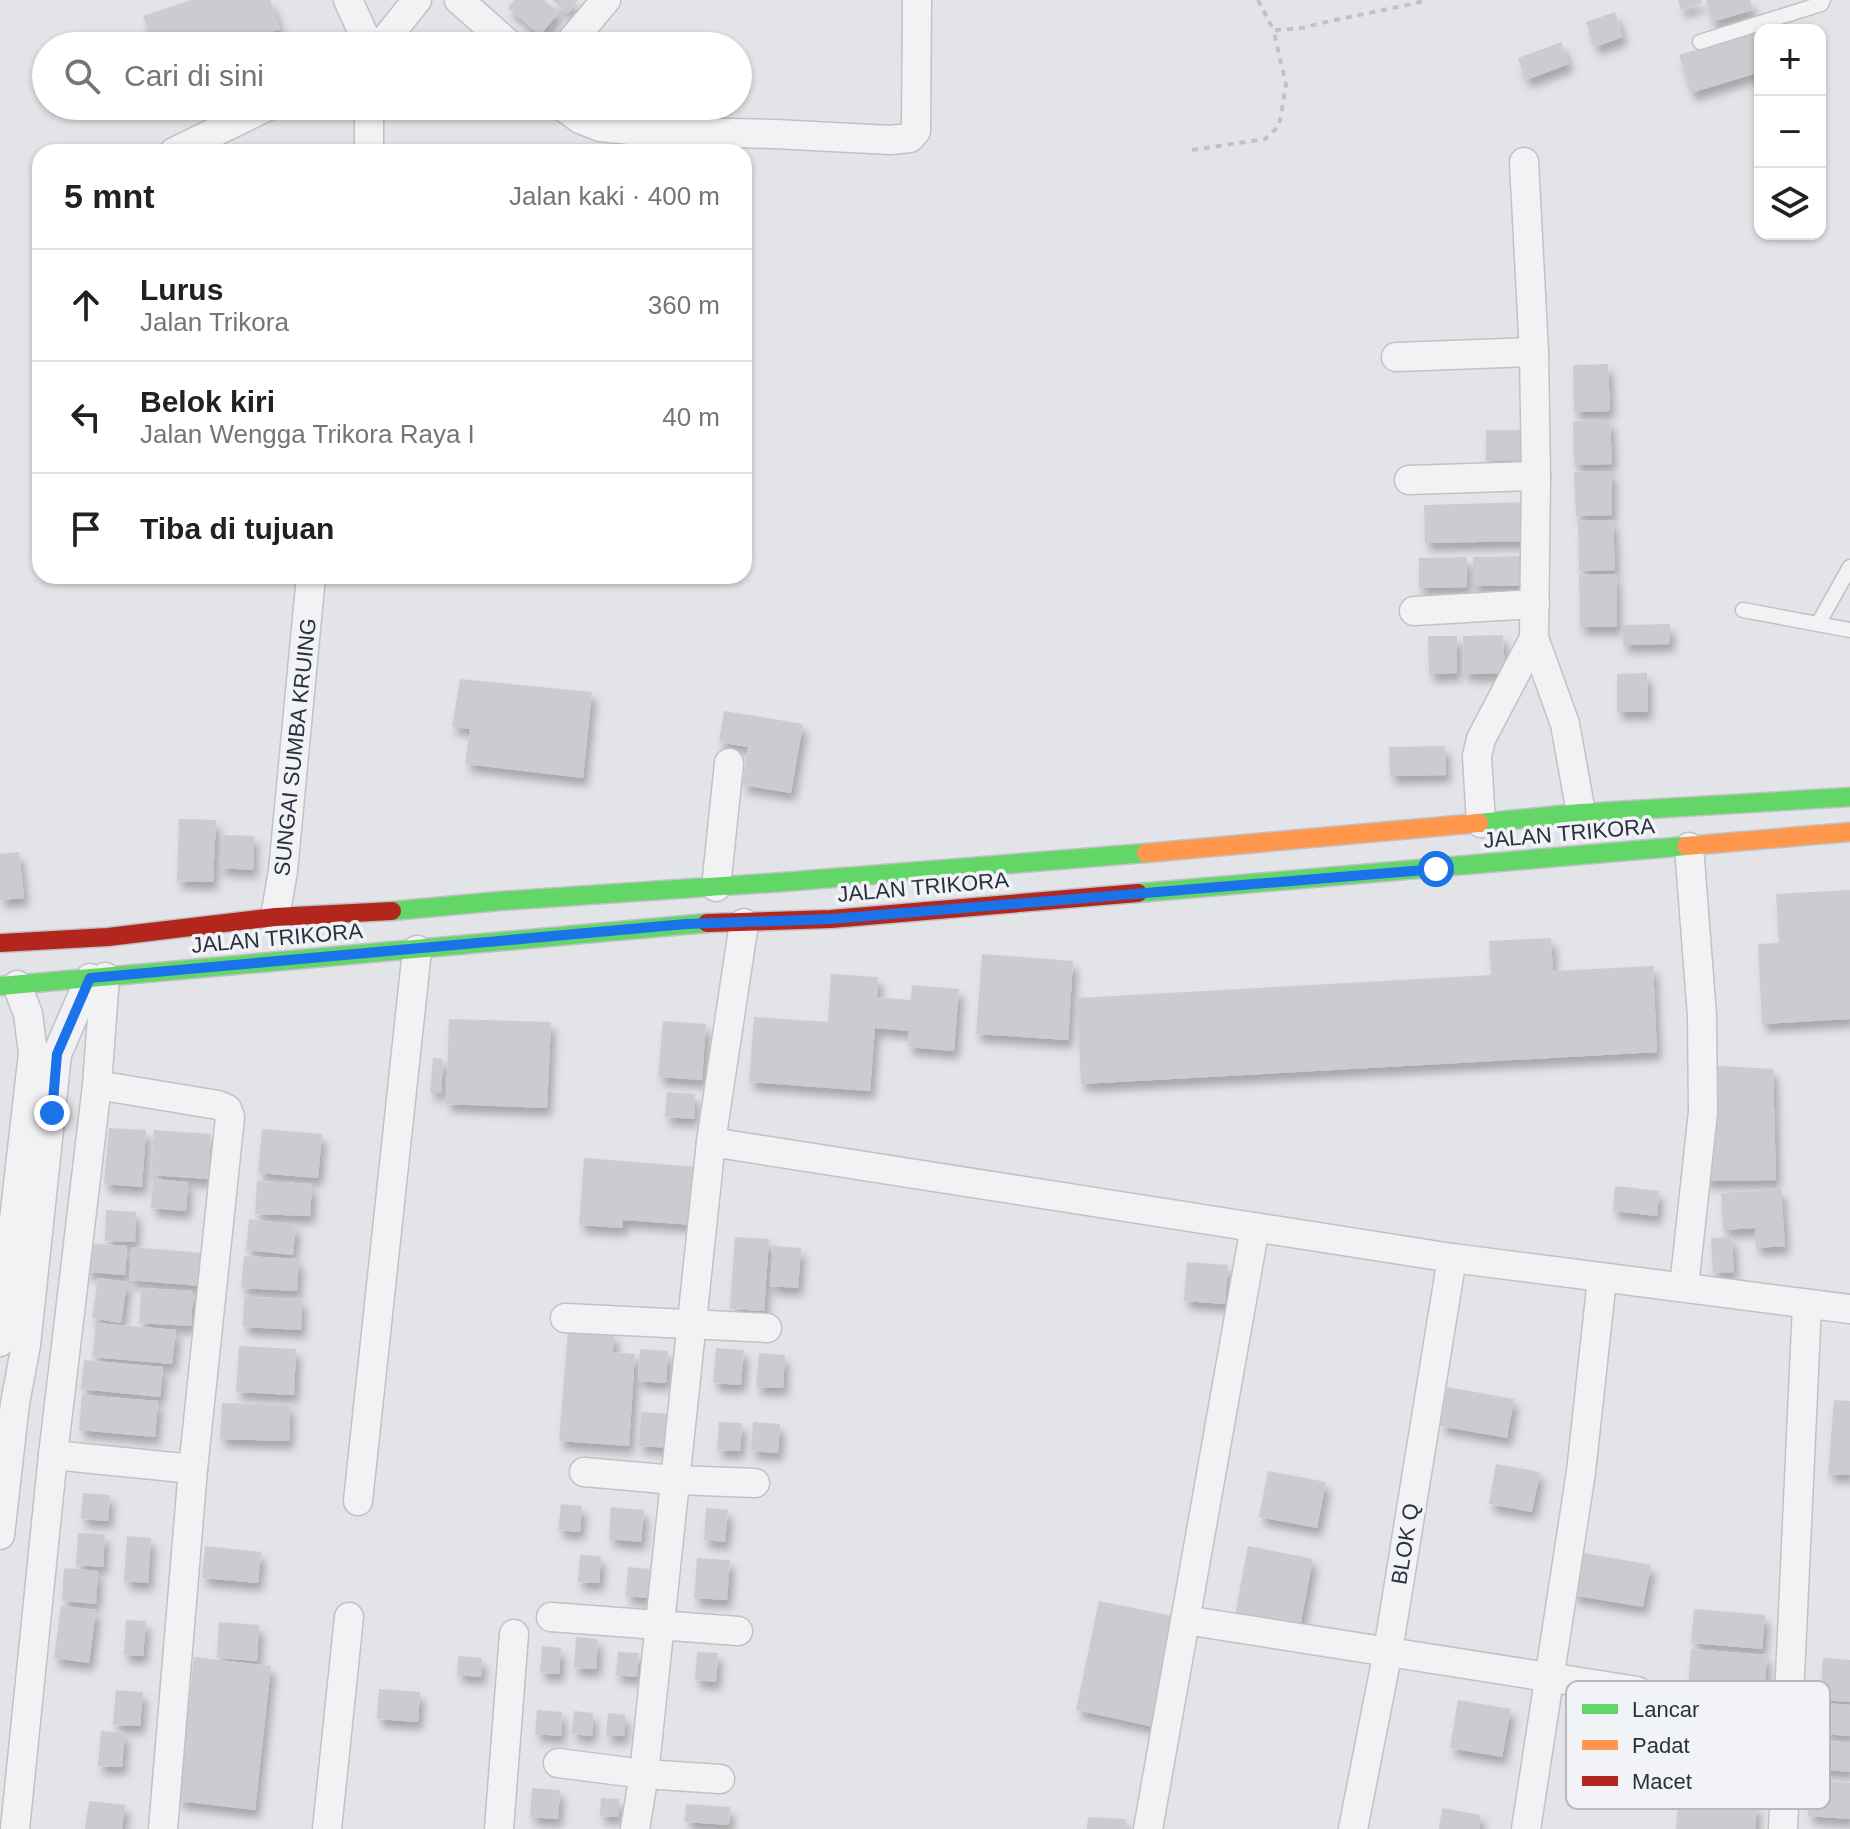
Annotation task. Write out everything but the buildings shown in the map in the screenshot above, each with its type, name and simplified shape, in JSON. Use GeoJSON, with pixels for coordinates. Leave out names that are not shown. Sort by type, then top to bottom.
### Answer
{"type":"FeatureCollection","features":[{"type":"Feature","properties":{"kind":"main road","name":"JALAN TRIKORA"},"geometry":{"type":"LineString","coordinates":[[0,943],[108,937],[275,917],[387,912],[500,901],[716,887],[1581,813],[1850,797]]}},
{"type":"Feature","properties":{"kind":"main road"},"geometry":{"type":"LineString","coordinates":[[1426,827],[1423,848],[1436,869]]}},
{"type":"Feature","properties":{"kind":"main road","name":"JALAN TRIKORA"},"geometry":{"type":"LineString","coordinates":[[8,985],[686,924],[980,907],[1349,862],[1436,869],[1850,832]]}},
{"type":"Feature","properties":{"kind":"main road"},"geometry":{"type":"LineString","coordinates":[[1334,836],[1349,862]]}},
{"type":"Feature","properties":{"kind":"street"},"geometry":{"type":"LineString","coordinates":[[348,0],[363,32]]}},
{"type":"Feature","properties":{"kind":"street"},"geometry":{"type":"LineString","coordinates":[[391,32],[417,0]]}},
{"type":"Feature","properties":{"kind":"street"},"geometry":{"type":"LineString","coordinates":[[459,0],[495,32]]}},
{"type":"Feature","properties":{"kind":"street"},"geometry":{"type":"LineString","coordinates":[[579,32],[606,0]]}},
{"type":"Feature","properties":{"kind":"street"},"geometry":{"type":"LineString","coordinates":[[582,120],[600,127],[640,131],[890,140],[910,138],[916,131],[917,0]]}},
{"type":"Feature","properties":{"kind":"street"},"geometry":{"type":"LineString","coordinates":[[190,144],[239,120]]}},
{"type":"Feature","properties":{"kind":"street"},"geometry":{"type":"LineString","coordinates":[[369,120],[369,144]]}},
{"type":"Feature","properties":{"kind":"street"},"geometry":{"type":"LineString","coordinates":[[1524,162],[1534,352],[1534,638],[1565,724],[1581,813]]}},
{"type":"Feature","properties":{"kind":"street"},"geometry":{"type":"LineString","coordinates":[[1396,357],[1534,352]]}},
{"type":"Feature","properties":{"kind":"street"},"geometry":{"type":"LineString","coordinates":[[1409,480],[1536,476]]}},
{"type":"Feature","properties":{"kind":"street","name":"SUNGAI SUMBA KRUING"},"geometry":{"type":"LineString","coordinates":[[275,917],[283,871],[310,584]]}},
{"type":"Feature","properties":{"kind":"street"},"geometry":{"type":"LineString","coordinates":[[1414,611],[1535,604]]}},
{"type":"Feature","properties":{"kind":"street"},"geometry":{"type":"LineString","coordinates":[[1481,823],[1477,756],[1481,739],[1534,638]]}},
{"type":"Feature","properties":{"kind":"street"},"geometry":{"type":"LineString","coordinates":[[716,887],[729,763]]}},
{"type":"Feature","properties":{"kind":"street"},"geometry":{"type":"LineString","coordinates":[[1684,1287],[1703,1112],[1702,1016],[1689,847]]}},
{"type":"Feature","properties":{"kind":"street"},"geometry":{"type":"LineString","coordinates":[[635,1829],[644,1774],[711,1142],[744,923]]}},
{"type":"Feature","properties":{"kind":"street"},"geometry":{"type":"LineString","coordinates":[[358,1501],[417,950]]}},
{"type":"Feature","properties":{"kind":"street"},"geometry":{"type":"LineString","coordinates":[[0,1342],[45,1054],[98,978]]}},
{"type":"Feature","properties":{"kind":"street"},"geometry":{"type":"LineString","coordinates":[[15,1829],[53,1455],[97,1085],[98,978]]}},
{"type":"Feature","properties":{"kind":"street"},"geometry":{"type":"LineString","coordinates":[[0,1535],[15,1403],[26,1345],[45,1054],[28,1014],[8,985]]}},
{"type":"Feature","properties":{"kind":"street"},"geometry":{"type":"LineString","coordinates":[[97,1085],[218,1105],[227,1109],[230,1117],[193,1469],[163,1829]]}},
{"type":"Feature","properties":{"kind":"street"},"geometry":{"type":"LineString","coordinates":[[711,1142],[1452,1258],[1850,1309]]}},
{"type":"Feature","properties":{"kind":"street"},"geometry":{"type":"LineString","coordinates":[[1148,1829],[1255,1227]]}},
{"type":"Feature","properties":{"kind":"street","name":"BLOK Q"},"geometry":{"type":"LineString","coordinates":[[1353,1829],[1388,1651],[1452,1258]]}},
{"type":"Feature","properties":{"kind":"street"},"geometry":{"type":"LineString","coordinates":[[1526,1829],[1581,1472],[1602,1279]]}},
{"type":"Feature","properties":{"kind":"street"},"geometry":{"type":"LineString","coordinates":[[1790,1681],[1807,1305]]}},
{"type":"Feature","properties":{"kind":"street"},"geometry":{"type":"LineString","coordinates":[[565,1318],[767,1328]]}},
{"type":"Feature","properties":{"kind":"street"},"geometry":{"type":"LineString","coordinates":[[53,1455],[193,1469]]}},
{"type":"Feature","properties":{"kind":"street"},"geometry":{"type":"LineString","coordinates":[[584,1472],[755,1483]]}},
{"type":"Feature","properties":{"kind":"street"},"geometry":{"type":"LineString","coordinates":[[327,1829],[349,1617]]}},
{"type":"Feature","properties":{"kind":"street"},"geometry":{"type":"LineString","coordinates":[[551,1617],[738,1631]]}},
{"type":"Feature","properties":{"kind":"street"},"geometry":{"type":"LineString","coordinates":[[1185,1620],[1566,1681]]}},
{"type":"Feature","properties":{"kind":"street"},"geometry":{"type":"LineString","coordinates":[[499,1829],[514,1634]]}},
{"type":"Feature","properties":{"kind":"street"},"geometry":{"type":"LineString","coordinates":[[558,1763],[644,1774],[720,1779]]}},
{"type":"Feature","properties":{"kind":"street"},"geometry":{"type":"LineString","coordinates":[[1783,1829],[1784,1809]]}},
{"type":"Feature","properties":{"kind":"lane"},"geometry":{"type":"LineString","coordinates":[[1700,42],[1821,4],[1823,0]]}},
{"type":"Feature","properties":{"kind":"lane"},"geometry":{"type":"LineString","coordinates":[[1818,624],[1850,567]]}},
{"type":"Feature","properties":{"kind":"lane"},"geometry":{"type":"LineString","coordinates":[[1743,610],[1850,630]]}},
{"type":"Feature","properties":{"kind":"path"},"geometry":{"type":"LineString","coordinates":[[1192,150],[1265,139],[1279,126],[1286,85],[1274,31],[1258,0]]}},
{"type":"Feature","properties":{"kind":"path"},"geometry":{"type":"LineString","coordinates":[[1274,31],[1377,13],[1428,0]]}},
{"type":"Feature","properties":{"kind":"traffic: fast"},"geometry":{"type":"LineString","coordinates":[[1479,823],[1581,813],[1850,797]]}},
{"type":"Feature","properties":{"kind":"traffic: fast"},"geometry":{"type":"LineString","coordinates":[[1138,893],[1686,846]]}},
{"type":"Feature","properties":{"kind":"traffic: fast"},"geometry":{"type":"LineString","coordinates":[[392,911],[1146,853]]}},
{"type":"Feature","properties":{"kind":"traffic: fast"},"geometry":{"type":"LineString","coordinates":[[0,986],[707,923]]}},
{"type":"Feature","properties":{"kind":"traffic: slow"},"geometry":{"type":"LineString","coordinates":[[1146,853],[1479,823]]}},
{"type":"Feature","properties":{"kind":"traffic: slow"},"geometry":{"type":"LineString","coordinates":[[1686,846],[1850,832]]}},
{"type":"Feature","properties":{"kind":"traffic: jam"},"geometry":{"type":"LineString","coordinates":[[707,923],[831,919],[1138,893]]}},
{"type":"Feature","properties":{"kind":"traffic: jam"},"geometry":{"type":"LineString","coordinates":[[0,943],[108,937],[275,917],[392,911]]}},
{"type":"Feature","properties":{"kind":"route"},"geometry":{"type":"LineString","coordinates":[[52,1113],[57,1054],[90,978],[686,924],[831,919],[1436,869]]}}]}
